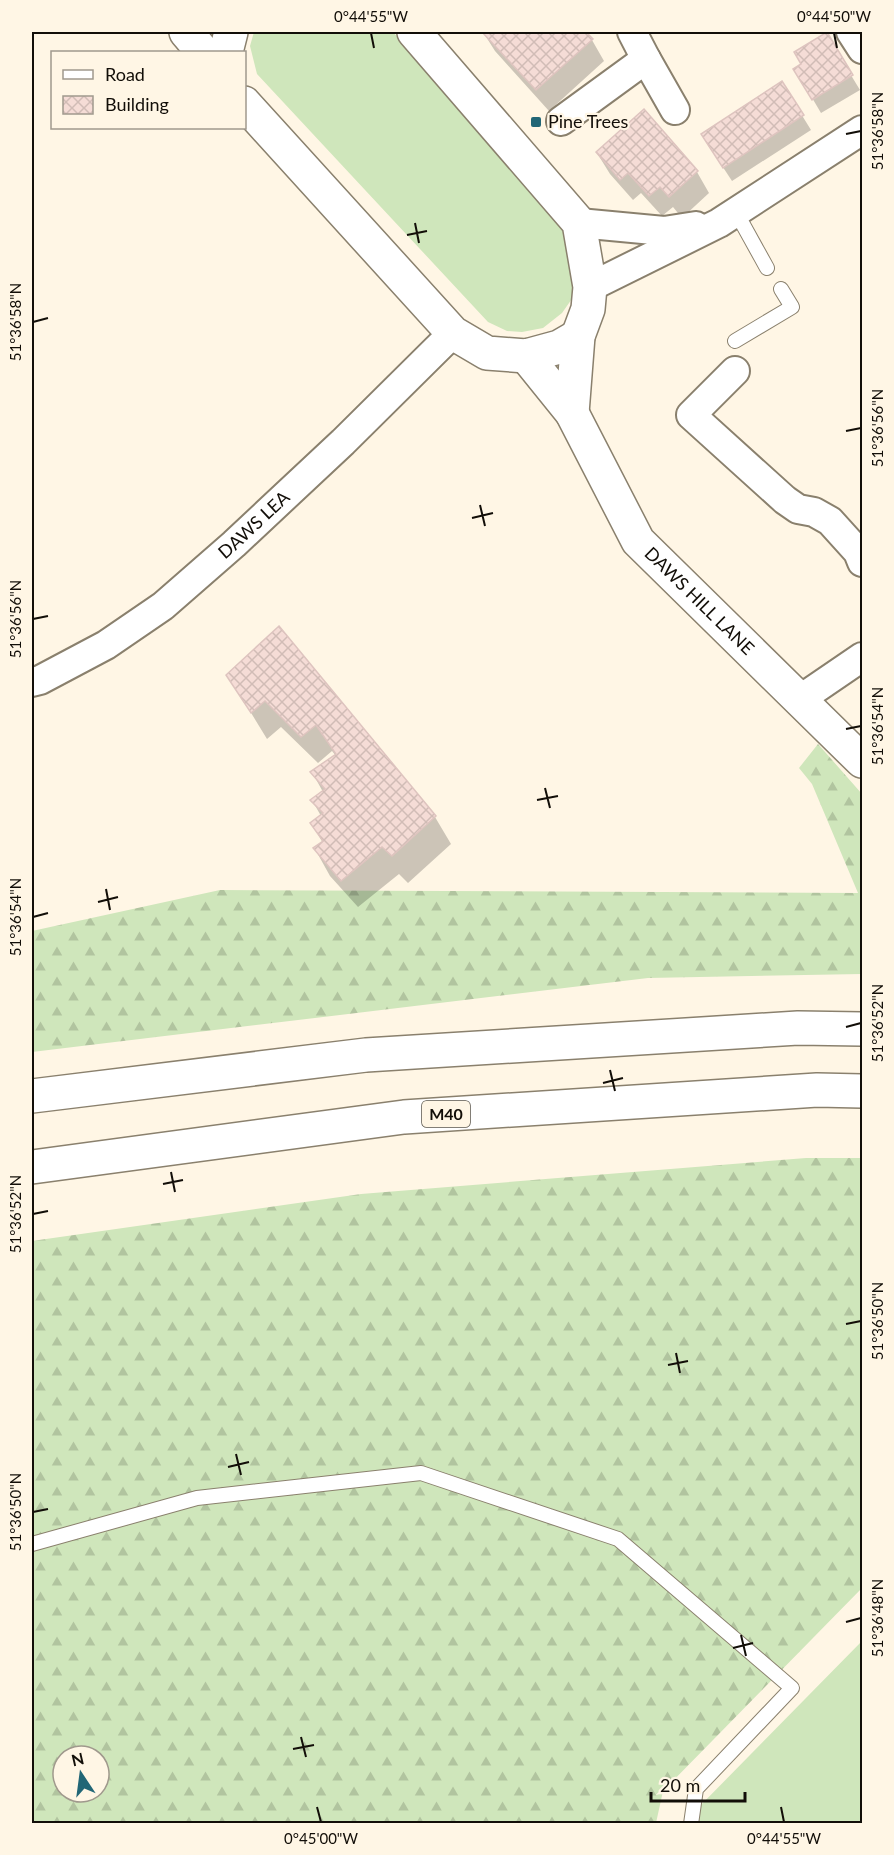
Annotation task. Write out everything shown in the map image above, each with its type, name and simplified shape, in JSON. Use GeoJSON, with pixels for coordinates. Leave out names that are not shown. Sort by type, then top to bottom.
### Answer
{"type":"FeatureCollection","features":[{"type":"Feature","properties":{"kind":"main road"},"geometry":{"type":"LineString","coordinates":[[186,32],[202,51]]}},
{"type":"Feature","properties":{"kind":"main road"},"geometry":{"type":"LineString","coordinates":[[226,51],[231,32]]}},
{"type":"Feature","properties":{"kind":"main road"},"geometry":{"type":"LineString","coordinates":[[414,32],[579,223],[590,287],[588,309],[578,336],[572,412]]}},
{"type":"Feature","properties":{"kind":"main road"},"geometry":{"type":"LineString","coordinates":[[246,105],[453,333],[487,353],[526,356],[559,347],[578,336]]}},
{"type":"Feature","properties":{"kind":"main road","name":"DAWS HILL LANE"},"geometry":{"type":"LineString","coordinates":[[526,356],[572,412],[638,541],[862,761]]}},
{"type":"Feature","properties":{"kind":"main road"},"geometry":{"type":"LineString","coordinates":[[32,1096],[366,1055],[798,1028],[862,1029]]}},
{"type":"Feature","properties":{"kind":"main road","name":"M40"},"geometry":{"type":"LineString","coordinates":[[32,1167],[404,1117],[817,1090],[862,1091]]}},
{"type":"Feature","properties":{"kind":"street"},"geometry":{"type":"LineString","coordinates":[[632,32],[675,110]]}},
{"type":"Feature","properties":{"kind":"street"},"geometry":{"type":"LineString","coordinates":[[851,32],[862,49]]}},
{"type":"Feature","properties":{"kind":"street"},"geometry":{"type":"LineString","coordinates":[[561,121],[646,58]]}},
{"type":"Feature","properties":{"kind":"street"},"geometry":{"type":"LineString","coordinates":[[590,287],[728,217],[862,130]]}},
{"type":"Feature","properties":{"kind":"street"},"geometry":{"type":"LineString","coordinates":[[579,223],[664,231],[728,217]]}},
{"type":"Feature","properties":{"kind":"street","name":"DAWS LEA"},"geometry":{"type":"LineString","coordinates":[[32,682],[106,645],[163,606],[234,544],[343,442],[453,333]]}},
{"type":"Feature","properties":{"kind":"street"},"geometry":{"type":"LineString","coordinates":[[735,371],[691,415],[785,500],[798,509],[814,512],[831,521],[858,552],[862,562]]}},
{"type":"Feature","properties":{"kind":"street"},"geometry":{"type":"LineString","coordinates":[[799,700],[862,657]]}},
{"type":"Feature","properties":{"kind":"lane"},"geometry":{"type":"LineString","coordinates":[[728,217],[767,268]]}},
{"type":"Feature","properties":{"kind":"lane"},"geometry":{"type":"LineString","coordinates":[[735,341],[792,307],[781,289]]}},
{"type":"Feature","properties":{"kind":"lane"},"geometry":{"type":"LineString","coordinates":[[32,1544],[197,1498],[421,1473],[618,1539],[792,1688],[696,1789],[691,1824]]}},
{"type":"Feature","properties":{"kind":"green space"},"geometry":{"type":"Polygon","coordinates":[[[254,32],[393,32],[560,217],[575,248],[576,293],[562,313],[543,328],[522,332],[507,331],[488,322],[257,74],[250,46],[254,32]]]}},
{"type":"Feature","properties":{"kind":"green space"},"geometry":{"type":"Polygon","coordinates":[[[818,744],[862,794],[862,974],[648,978],[32,1052],[32,931],[220,890],[858,893],[812,784],[799,768],[818,744]]]}},
{"type":"Feature","properties":{"kind":"green space"},"geometry":{"type":"Polygon","coordinates":[[[806,1158],[862,1158],[862,1588],[663,1791],[656,1823],[32,1823],[32,1241],[361,1194],[806,1158]]]}},
{"type":"Feature","properties":{"kind":"green space"},"geometry":{"type":"Polygon","coordinates":[[[862,1641],[862,1823],[692,1824],[695,1811],[862,1641]]]}},
{"type":"Feature","properties":{"kind":"building"},"geometry":{"type":"Polygon","coordinates":[[[482,32],[586,32],[593,39],[536,90],[482,32]]]}},
{"type":"Feature","properties":{"kind":"building"},"geometry":{"type":"Polygon","coordinates":[[[827,32],[853,75],[812,100],[793,69],[801,64],[794,52],[827,32]]]}},
{"type":"Feature","properties":{"kind":"building"},"geometry":{"type":"Polygon","coordinates":[[[782,81],[804,115],[723,168],[701,134],[782,81]]]}},
{"type":"Feature","properties":{"kind":"building"},"geometry":{"type":"Polygon","coordinates":[[[644,109],[698,171],[669,197],[660,187],[649,196],[628,173],[620,180],[596,152],[644,109]]]}},
{"type":"Feature","properties":{"kind":"building"},"geometry":{"type":"Polygon","coordinates":[[[279,626],[436,816],[392,856],[382,847],[341,881],[313,848],[323,841],[310,823],[323,813],[310,800],[325,789],[310,772],[336,754],[316,725],[301,737],[265,701],[251,713],[226,675],[279,626]]]}},
{"type":"Feature","properties":{"kind":"place","name":"Pine Trees"},"geometry":{"type":"Point","coordinates":[536,122]}}]}
